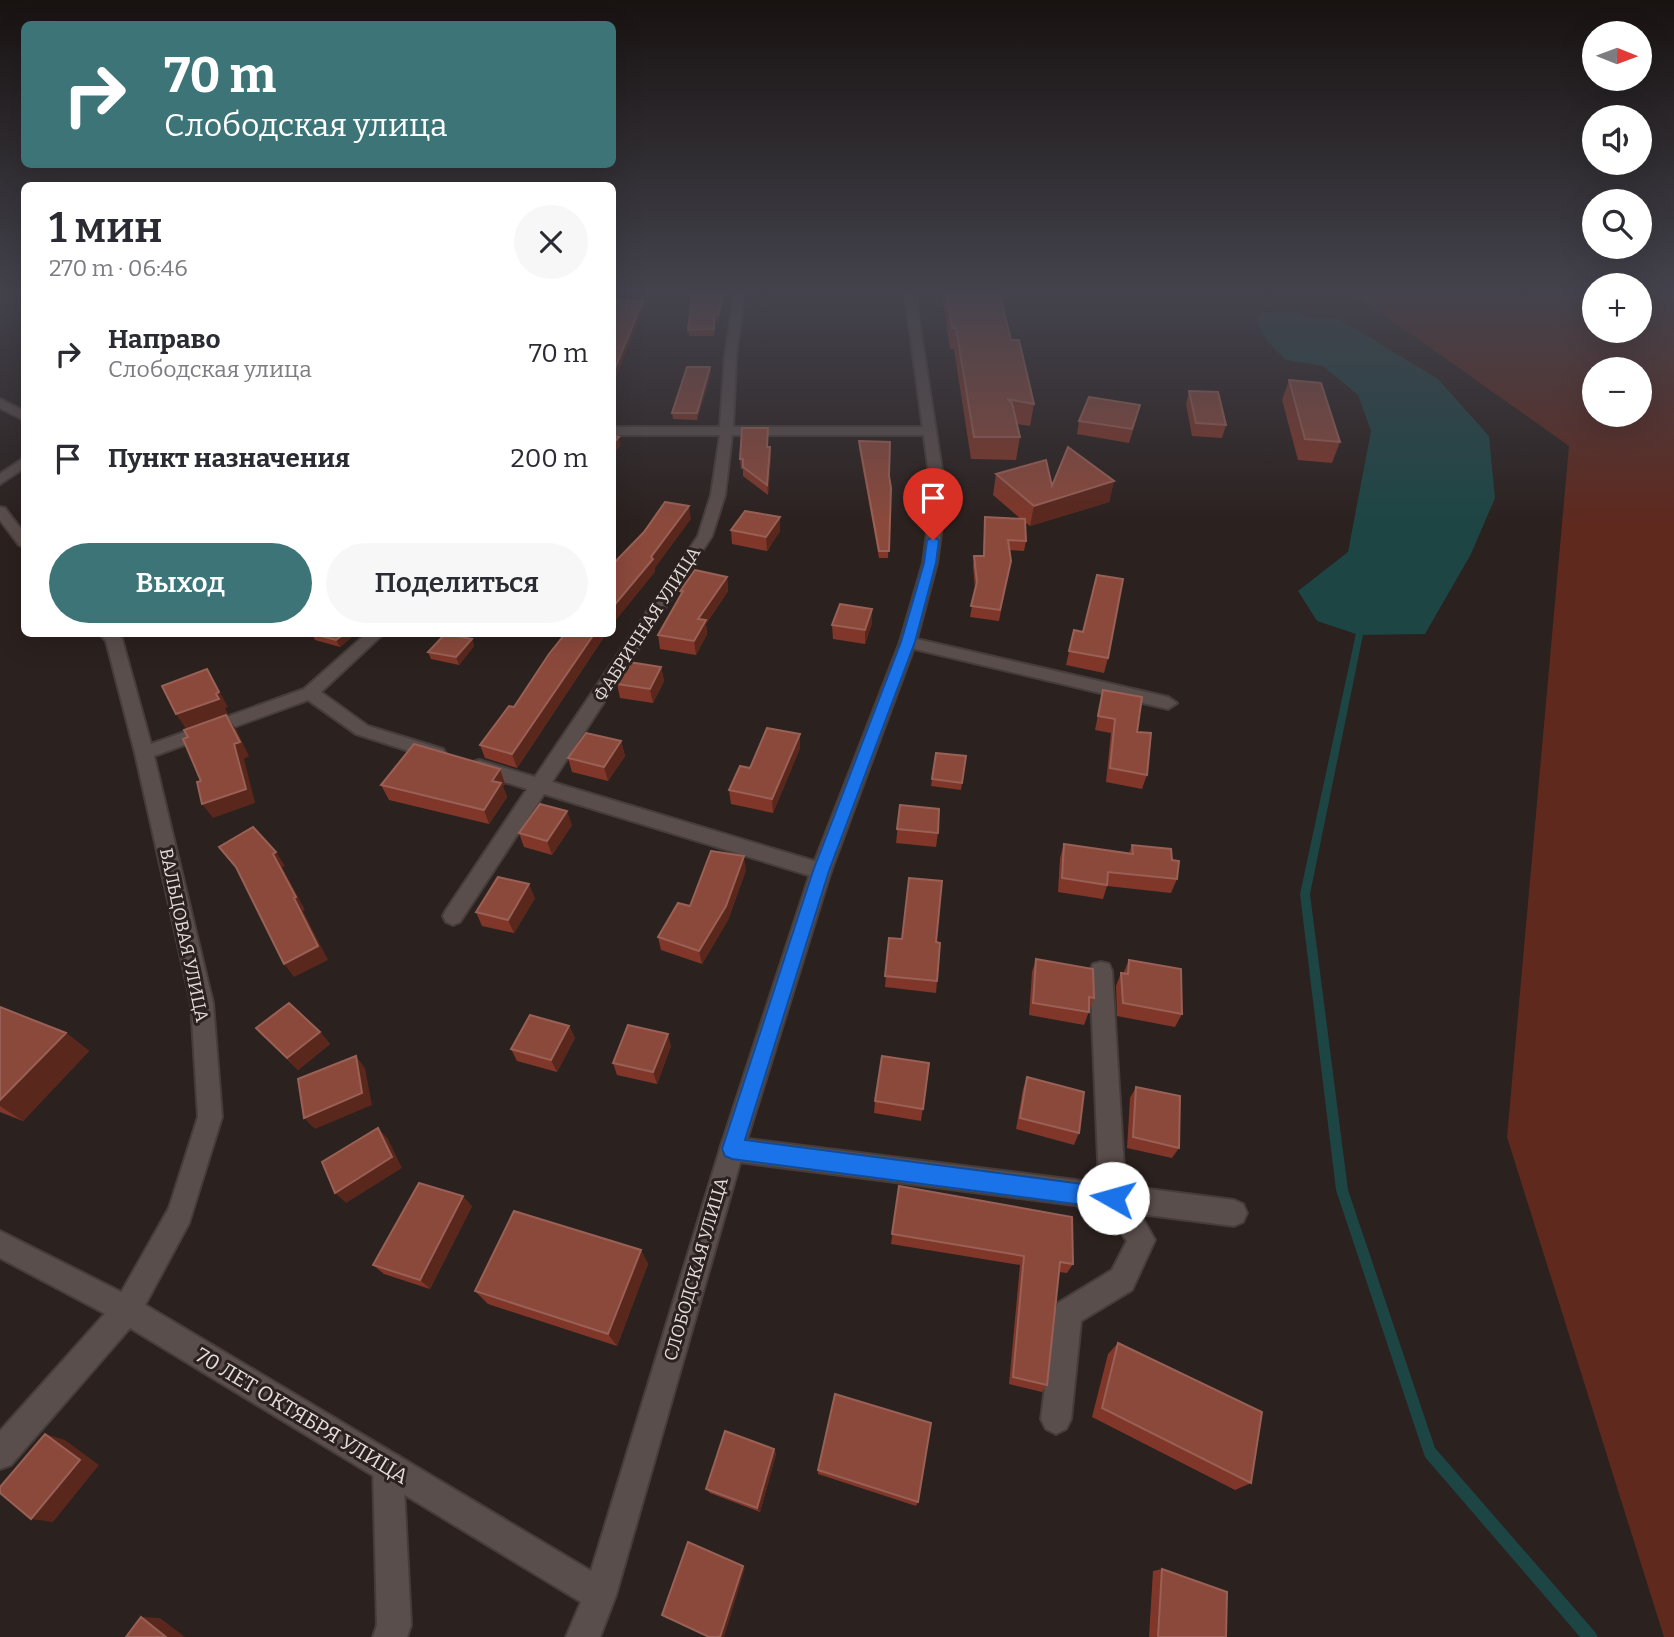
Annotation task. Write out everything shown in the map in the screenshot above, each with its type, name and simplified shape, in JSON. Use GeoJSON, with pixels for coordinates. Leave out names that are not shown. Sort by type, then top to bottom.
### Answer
{"type":"FeatureCollection","features":[{"type":"Feature","properties":{"kind":"street","name":"ФАБРИЧНАЯ УЛИЦА"},"geometry":{"type":"LineString","coordinates":[[453,916],[705,536],[715,514],[726,430],[729,371]]}},
{"type":"Feature","properties":{"kind":"street","name":"СЛОБОДСКАЯ УЛИЦА"},"geometry":{"type":"LineString","coordinates":[[583,1637],[600,1595],[732,1149],[821,871],[908,642],[930,563],[939,496],[921,371]]}},
{"type":"Feature","properties":{"kind":"street"},"geometry":{"type":"LineString","coordinates":[[0,403],[21,414]]}},
{"type":"Feature","properties":{"kind":"street"},"geometry":{"type":"LineString","coordinates":[[616,431],[930,431]]}},
{"type":"Feature","properties":{"kind":"street"},"geometry":{"type":"LineString","coordinates":[[0,480],[21,464]]}},
{"type":"Feature","properties":{"kind":"street"},"geometry":{"type":"LineString","coordinates":[[0,511],[21,538]]}},
{"type":"Feature","properties":{"kind":"street","name":"ВАЛЬЦОВАЯ УЛИЦА"},"geometry":{"type":"LineString","coordinates":[[0,1454],[127,1310],[180,1214],[210,1117],[201,1003],[115,637]]}},
{"type":"Feature","properties":{"kind":"street"},"geometry":{"type":"LineString","coordinates":[[144,753],[310,693],[372,637]]}},
{"type":"Feature","properties":{"kind":"street"},"geometry":{"type":"LineString","coordinates":[[908,642],[1168,703]]}},
{"type":"Feature","properties":{"kind":"street"},"geometry":{"type":"LineString","coordinates":[[310,693],[362,730],[821,871]]}},
{"type":"Feature","properties":{"kind":"street"},"geometry":{"type":"LineString","coordinates":[[1056,1419],[1069,1313],[1122,1280],[1142,1240],[1113,1198],[1101,971]]}},
{"type":"Feature","properties":{"kind":"street"},"geometry":{"type":"LineString","coordinates":[[732,1149],[1234,1213]]}},
{"type":"Feature","properties":{"kind":"street","name":"70 ЛЕТ ОКТЯБРЯ УЛИЦА"},"geometry":{"type":"LineString","coordinates":[[0,1244],[127,1310],[600,1595]]}},
{"type":"Feature","properties":{"kind":"street"},"geometry":{"type":"LineString","coordinates":[[388,1467],[394,1625],[390,1637]]}},
{"type":"Feature","properties":{"kind":"shaded area"},"geometry":{"type":"Polygon","coordinates":[[[1464,371],[1582,371],[1582,427],[1652,427],[1652,371],[1674,371],[1674,1637],[1664,1637],[1507,1137],[1569,446],[1464,371]]]}},
{"type":"Feature","properties":{"kind":"water"},"geometry":{"type":"Polygon","coordinates":[[[1330,371],[1425,371],[1438,379],[1489,436],[1495,498],[1471,554],[1425,634],[1359,635],[1317,621],[1298,591],[1348,552],[1371,431],[1358,395],[1330,371]]]}},
{"type":"Feature","properties":{"kind":"building"},"geometry":{"type":"Polygon","coordinates":[[[686,371],[709,371],[697,413],[672,413],[686,371]]]}},
{"type":"Feature","properties":{"kind":"building"},"geometry":{"type":"Polygon","coordinates":[[[963,371],[1026,371],[1034,404],[1007,399],[1012,403],[1020,437],[974,437],[963,371]]]}},
{"type":"Feature","properties":{"kind":"building"},"geometry":{"type":"Polygon","coordinates":[[[1289,380],[1321,383],[1340,442],[1305,439],[1289,380]]]}},
{"type":"Feature","properties":{"kind":"building"},"geometry":{"type":"Polygon","coordinates":[[[1189,391],[1218,392],[1226,425],[1196,423],[1189,391]]]}},
{"type":"Feature","properties":{"kind":"building"},"geometry":{"type":"Polygon","coordinates":[[[1089,397],[1140,405],[1132,429],[1079,421],[1089,397]]]}},
{"type":"Feature","properties":{"kind":"building"},"geometry":{"type":"Polygon","coordinates":[[[742,428],[768,428],[767,447],[770,447],[767,485],[743,467],[743,459],[740,459],[742,428]]]}},
{"type":"Feature","properties":{"kind":"building"},"geometry":{"type":"Polygon","coordinates":[[[859,441],[890,442],[889,551],[879,551],[859,441]]]}},
{"type":"Feature","properties":{"kind":"building"},"geometry":{"type":"Polygon","coordinates":[[[1068,447],[1114,481],[1034,506],[996,474],[1046,460],[1052,486],[1068,447]]]}},
{"type":"Feature","properties":{"kind":"building"},"geometry":{"type":"Polygon","coordinates":[[[665,502],[689,506],[651,557],[653,559],[616,603],[616,561],[644,532],[665,502]]]}},
{"type":"Feature","properties":{"kind":"building"},"geometry":{"type":"Polygon","coordinates":[[[745,511],[780,517],[766,537],[731,530],[745,511]]]}},
{"type":"Feature","properties":{"kind":"building"},"geometry":{"type":"Polygon","coordinates":[[[985,517],[1025,519],[1026,541],[1008,540],[1011,561],[1000,610],[971,606],[977,582],[974,556],[984,556],[985,517]]]}},
{"type":"Feature","properties":{"kind":"building"},"geometry":{"type":"Polygon","coordinates":[[[695,570],[727,577],[698,619],[706,620],[694,641],[658,635],[683,591],[680,591],[695,570]]]}},
{"type":"Feature","properties":{"kind":"building"},"geometry":{"type":"Polygon","coordinates":[[[1097,575],[1123,579],[1108,658],[1069,651],[1074,630],[1083,632],[1097,575]]]}},
{"type":"Feature","properties":{"kind":"building"},"geometry":{"type":"Polygon","coordinates":[[[840,604],[872,609],[865,630],[832,625],[840,604]]]}},
{"type":"Feature","properties":{"kind":"building"},"geometry":{"type":"Polygon","coordinates":[[[442,637],[472,639],[456,657],[428,652],[442,637]]]}},
{"type":"Feature","properties":{"kind":"building"},"geometry":{"type":"Polygon","coordinates":[[[563,637],[592,637],[512,754],[480,745],[509,706],[514,707],[563,637]]]}},
{"type":"Feature","properties":{"kind":"building"},"geometry":{"type":"Polygon","coordinates":[[[629,662],[661,667],[650,689],[617,684],[629,662]]]}},
{"type":"Feature","properties":{"kind":"building"},"geometry":{"type":"Polygon","coordinates":[[[207,669],[219,692],[216,694],[219,699],[176,714],[162,686],[207,669]]]}},
{"type":"Feature","properties":{"kind":"building"},"geometry":{"type":"Polygon","coordinates":[[[1103,690],[1142,697],[1137,732],[1151,733],[1147,775],[1110,768],[1115,719],[1098,716],[1103,690]]]}},
{"type":"Feature","properties":{"kind":"building"},"geometry":{"type":"Polygon","coordinates":[[[226,715],[240,742],[234,744],[246,789],[202,804],[197,782],[201,781],[183,739],[188,737],[184,730],[226,715]]]}},
{"type":"Feature","properties":{"kind":"building"},"geometry":{"type":"Polygon","coordinates":[[[767,728],[800,734],[772,799],[729,790],[740,766],[750,768],[767,728]]]}},
{"type":"Feature","properties":{"kind":"building"},"geometry":{"type":"Polygon","coordinates":[[[586,733],[621,741],[604,767],[568,758],[586,733]]]}},
{"type":"Feature","properties":{"kind":"building"},"geometry":{"type":"Polygon","coordinates":[[[414,744],[500,769],[492,781],[501,783],[484,810],[381,785],[414,744]]]}},
{"type":"Feature","properties":{"kind":"building"},"geometry":{"type":"Polygon","coordinates":[[[936,753],[966,756],[962,783],[932,779],[936,753]]]}},
{"type":"Feature","properties":{"kind":"building"},"geometry":{"type":"Polygon","coordinates":[[[540,804],[567,811],[547,841],[519,833],[540,804]]]}},
{"type":"Feature","properties":{"kind":"building"},"geometry":{"type":"Polygon","coordinates":[[[900,805],[939,809],[938,833],[897,829],[900,805]]]}},
{"type":"Feature","properties":{"kind":"building"},"geometry":{"type":"Polygon","coordinates":[[[253,827],[276,852],[273,854],[318,946],[284,964],[236,867],[219,847],[253,827]]]}},
{"type":"Feature","properties":{"kind":"building"},"geometry":{"type":"Polygon","coordinates":[[[1064,844],[1133,854],[1132,845],[1171,849],[1172,860],[1179,861],[1177,879],[1108,872],[1107,885],[1062,878],[1064,844]]]}},
{"type":"Feature","properties":{"kind":"building"},"geometry":{"type":"Polygon","coordinates":[[[711,851],[744,856],[726,906],[699,951],[658,937],[678,903],[690,906],[711,851]]]}},
{"type":"Feature","properties":{"kind":"building"},"geometry":{"type":"Polygon","coordinates":[[[498,877],[529,884],[508,920],[476,912],[498,877]]]}},
{"type":"Feature","properties":{"kind":"building"},"geometry":{"type":"Polygon","coordinates":[[[909,878],[942,881],[936,942],[940,943],[937,981],[885,976],[889,938],[902,939],[909,878]]]}},
{"type":"Feature","properties":{"kind":"building"},"geometry":{"type":"Polygon","coordinates":[[[1036,959],[1093,969],[1094,998],[1089,997],[1089,1012],[1033,1003],[1036,959]]]}},
{"type":"Feature","properties":{"kind":"building"},"geometry":{"type":"Polygon","coordinates":[[[1129,960],[1181,969],[1182,1014],[1123,1003],[1121,973],[1128,974],[1129,960]]]}},
{"type":"Feature","properties":{"kind":"building"},"geometry":{"type":"Polygon","coordinates":[[[289,1003],[320,1032],[287,1058],[256,1028],[289,1003]]]}},
{"type":"Feature","properties":{"kind":"building"},"geometry":{"type":"Polygon","coordinates":[[[0,1007],[66,1033],[0,1100],[0,1007]]]}},
{"type":"Feature","properties":{"kind":"building"},"geometry":{"type":"Polygon","coordinates":[[[530,1015],[569,1026],[551,1060],[511,1049],[530,1015]]]}},
{"type":"Feature","properties":{"kind":"building"},"geometry":{"type":"Polygon","coordinates":[[[628,1025],[668,1034],[653,1072],[613,1063],[628,1025]]]}},
{"type":"Feature","properties":{"kind":"building"},"geometry":{"type":"Polygon","coordinates":[[[356,1056],[362,1093],[304,1118],[298,1079],[356,1056]]]}},
{"type":"Feature","properties":{"kind":"building"},"geometry":{"type":"Polygon","coordinates":[[[882,1056],[929,1063],[923,1109],[875,1101],[882,1056]]]}},
{"type":"Feature","properties":{"kind":"building"},"geometry":{"type":"Polygon","coordinates":[[[1027,1077],[1084,1092],[1079,1133],[1020,1118],[1027,1077]]]}},
{"type":"Feature","properties":{"kind":"building"},"geometry":{"type":"Polygon","coordinates":[[[1136,1087],[1180,1096],[1179,1148],[1133,1137],[1136,1087]]]}},
{"type":"Feature","properties":{"kind":"building"},"geometry":{"type":"Polygon","coordinates":[[[378,1128],[392,1157],[335,1193],[322,1162],[378,1128]]]}},
{"type":"Feature","properties":{"kind":"building"},"geometry":{"type":"Polygon","coordinates":[[[419,1183],[463,1196],[420,1280],[373,1265],[419,1183]]]}},
{"type":"Feature","properties":{"kind":"building"},"geometry":{"type":"Polygon","coordinates":[[[899,1186],[1072,1217],[1073,1264],[1060,1262],[1047,1385],[1013,1377],[1024,1256],[892,1234],[899,1186]]]}},
{"type":"Feature","properties":{"kind":"building"},"geometry":{"type":"Polygon","coordinates":[[[514,1211],[641,1250],[608,1334],[475,1291],[514,1211]]]}},
{"type":"Feature","properties":{"kind":"building"},"geometry":{"type":"Polygon","coordinates":[[[1118,1343],[1262,1412],[1251,1483],[1102,1408],[1118,1343]]]}},
{"type":"Feature","properties":{"kind":"building"},"geometry":{"type":"Polygon","coordinates":[[[835,1394],[931,1423],[918,1502],[818,1470],[835,1394]]]}},
{"type":"Feature","properties":{"kind":"building"},"geometry":{"type":"Polygon","coordinates":[[[725,1431],[774,1449],[757,1508],[706,1489],[725,1431]]]}},
{"type":"Feature","properties":{"kind":"building"},"geometry":{"type":"Polygon","coordinates":[[[45,1434],[80,1460],[31,1519],[0,1493],[0,1487],[45,1434]]]}},
{"type":"Feature","properties":{"kind":"building"},"geometry":{"type":"Polygon","coordinates":[[[688,1542],[743,1566],[720,1637],[709,1637],[662,1615],[688,1542]]]}},
{"type":"Feature","properties":{"kind":"building"},"geometry":{"type":"Polygon","coordinates":[[[1162,1569],[1227,1592],[1226,1637],[1158,1637],[1162,1569]]]}},
{"type":"Feature","properties":{"kind":"building"},"geometry":{"type":"Polygon","coordinates":[[[141,1617],[166,1637],[126,1637],[141,1617]]]}},
{"type":"Feature","properties":{"kind":"waterway"},"geometry":{"type":"LineString","coordinates":[[1359,635],[1305,894],[1342,1190],[1430,1452],[1590,1637]]}},
{"type":"Feature","properties":{"kind":"route"},"geometry":{"type":"LineString","coordinates":[[933,540],[930,563],[908,642],[821,871],[732,1149],[1113,1198]]}}]}
